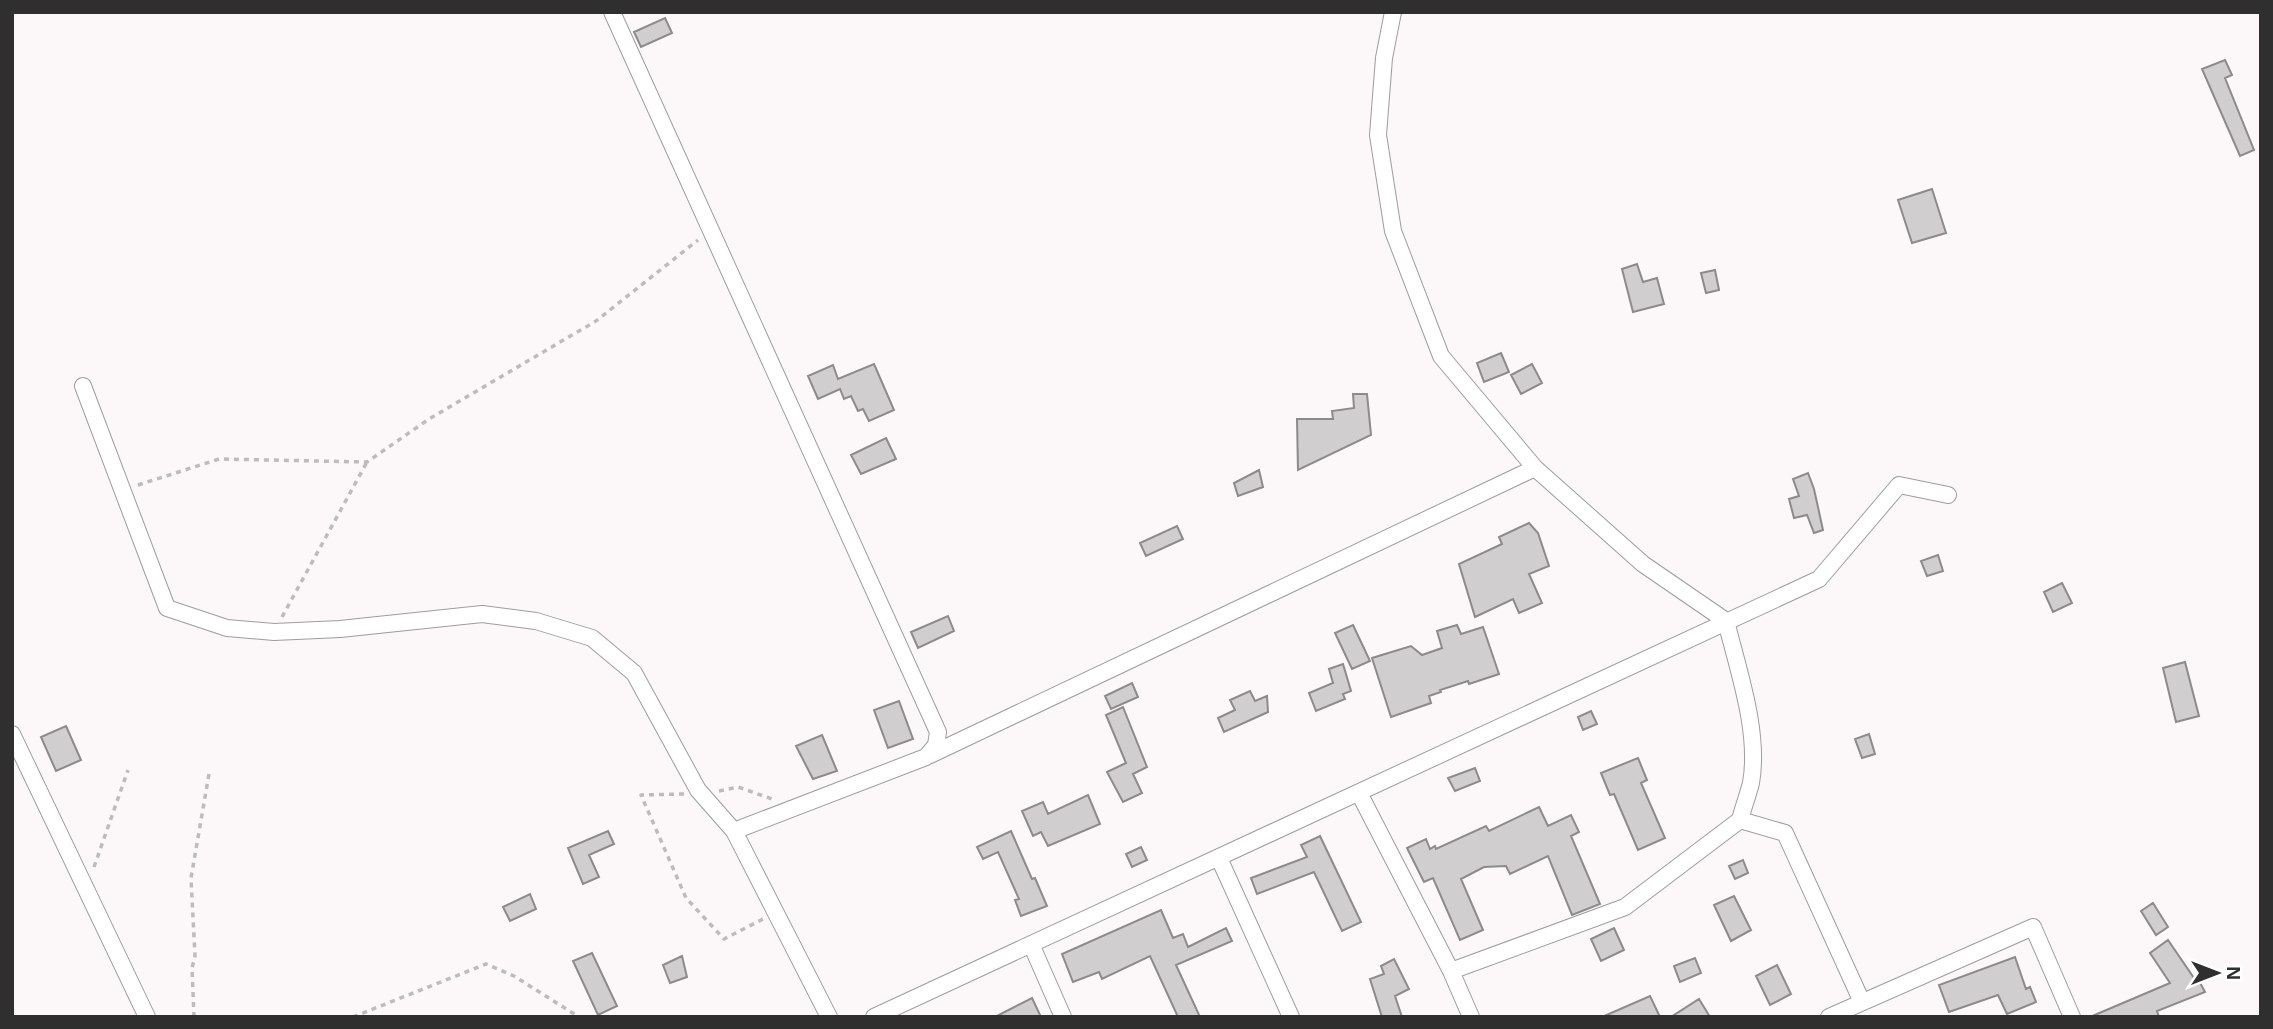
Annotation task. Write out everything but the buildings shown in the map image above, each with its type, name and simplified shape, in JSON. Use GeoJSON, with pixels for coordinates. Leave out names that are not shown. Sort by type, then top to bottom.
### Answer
{"type":"FeatureCollection","features":[{"type":"Feature","properties":{"kind":"street"},"geometry":{"type":"LineString","coordinates":[[612,12],[938,732],[936,745],[926,757]]}},
{"type":"Feature","properties":{"kind":"street"},"geometry":{"type":"LineString","coordinates":[[1393,12],[1384,58],[1378,135],[1393,231],[1441,356],[1535,468],[1643,564],[1726,621],[1746,705],[1752,748],[1751,782],[1740,820],[1625,907],[1451,971]]}},
{"type":"Feature","properties":{"kind":"street"},"geometry":{"type":"LineString","coordinates":[[83,386],[167,608],[227,628],[274,632],[340,629],[482,614],[536,621],[592,638],[634,673],[702,794],[734,831],[829,1017]]}},
{"type":"Feature","properties":{"kind":"street"},"geometry":{"type":"LineString","coordinates":[[734,831],[926,757],[1535,468]]}},
{"type":"Feature","properties":{"kind":"street"},"geometry":{"type":"LineString","coordinates":[[874,1017],[1819,579],[1899,485],[1948,495]]}},
{"type":"Feature","properties":{"kind":"street"},"geometry":{"type":"LineString","coordinates":[[12,734],[147,1017]]}},
{"type":"Feature","properties":{"kind":"street"},"geometry":{"type":"LineString","coordinates":[[1359,793],[1451,971],[1471,1017]]}},
{"type":"Feature","properties":{"kind":"street"},"geometry":{"type":"LineString","coordinates":[[1740,820],[1785,833],[1862,1002]]}},
{"type":"Feature","properties":{"kind":"street"},"geometry":{"type":"LineString","coordinates":[[1219,858],[1291,1017]]}},
{"type":"Feature","properties":{"kind":"street"},"geometry":{"type":"LineString","coordinates":[[1829,1017],[2033,927],[2072,1017]]}},
{"type":"Feature","properties":{"kind":"street"},"geometry":{"type":"LineString","coordinates":[[1031,944],[1063,1017]]}},
{"type":"Feature","properties":{"kind":"path"},"geometry":{"type":"LineString","coordinates":[[274,632],[367,462],[429,419],[596,321],[711,230]]}},
{"type":"Feature","properties":{"kind":"path"},"geometry":{"type":"LineString","coordinates":[[122,490],[219,459],[367,462]]}},
{"type":"Feature","properties":{"kind":"path"},"geometry":{"type":"LineString","coordinates":[[86,889],[128,770]]}},
{"type":"Feature","properties":{"kind":"path"},"geometry":{"type":"LineString","coordinates":[[194,1017],[192,968],[195,956],[191,877],[209,774]]}},
{"type":"Feature","properties":{"kind":"path"},"geometry":{"type":"LineString","coordinates":[[777,912],[724,939],[686,898],[641,795],[702,794],[738,787],[796,807]]}},
{"type":"Feature","properties":{"kind":"path"},"geometry":{"type":"LineString","coordinates":[[353,1017],[486,964],[514,976],[579,1017]]}}]}
